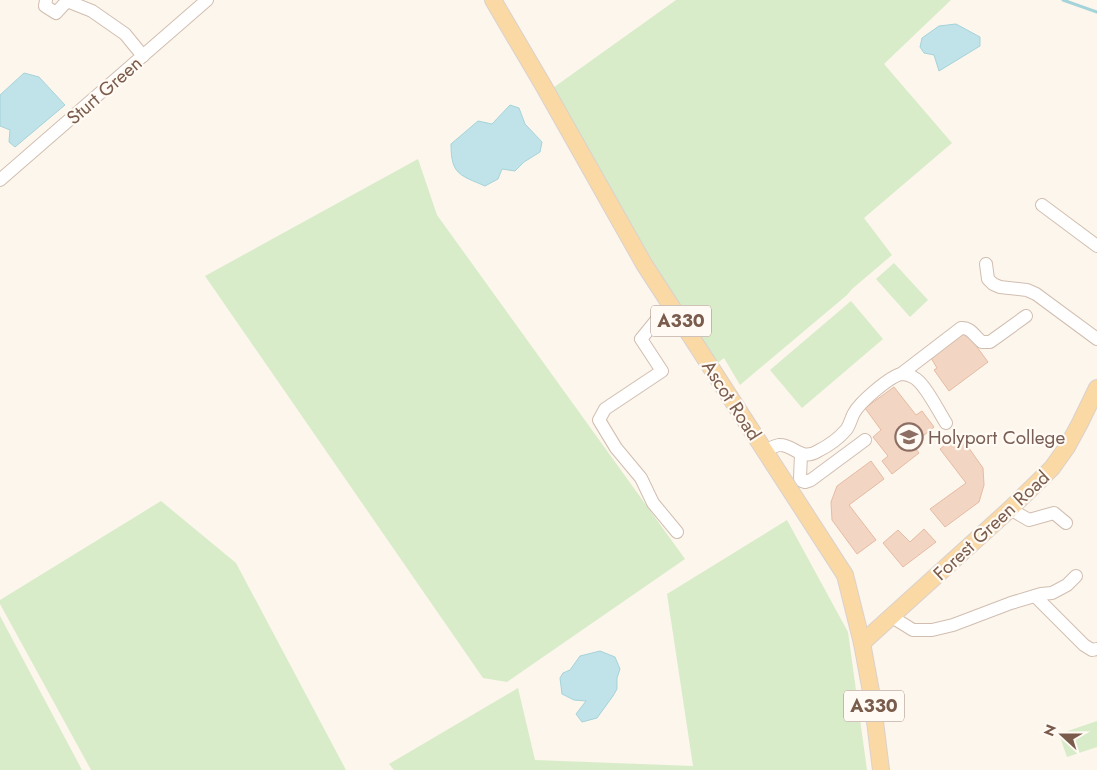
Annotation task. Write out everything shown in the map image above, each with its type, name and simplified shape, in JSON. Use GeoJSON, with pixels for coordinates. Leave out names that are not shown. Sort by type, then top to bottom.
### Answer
{"type":"FeatureCollection","features":[{"type":"Feature","properties":{"kind":"main road","name":"Ascot Road"},"geometry":{"type":"LineString","coordinates":[[493,0],[548,93],[644,264],[845,575],[862,643],[872,697],[881,770]]}},
{"type":"Feature","properties":{"kind":"main road","name":"Forest Green Road"},"geometry":{"type":"LineString","coordinates":[[862,643],[1010,509],[1052,468],[1076,431],[1097,388]]}},
{"type":"Feature","properties":{"kind":"street"},"geometry":{"type":"LineString","coordinates":[[46,0],[45,6],[56,13],[67,1],[92,11],[125,34],[143,56]]}},
{"type":"Feature","properties":{"kind":"street","name":"Sturt Green"},"geometry":{"type":"LineString","coordinates":[[0,180],[208,0]]}},
{"type":"Feature","properties":{"kind":"street"},"geometry":{"type":"LineString","coordinates":[[1042,205],[1097,246]]}},
{"type":"Feature","properties":{"kind":"street"},"geometry":{"type":"LineString","coordinates":[[986,264],[988,279],[993,284],[1000,287],[1027,290],[1036,294],[1097,339]]}},
{"type":"Feature","properties":{"kind":"street"},"geometry":{"type":"LineString","coordinates":[[672,307],[659,317],[641,338],[662,371],[605,409],[599,420],[616,448],[641,478],[653,503],[677,532]]}},
{"type":"Feature","properties":{"kind":"street"},"geometry":{"type":"LineString","coordinates":[[765,451],[774,446],[782,445],[801,454],[815,453],[847,429],[854,412],[869,395],[901,374],[961,328],[968,329],[982,342],[990,342],[1026,316]]}},
{"type":"Feature","properties":{"kind":"street"},"geometry":{"type":"LineString","coordinates":[[901,374],[910,375],[917,379],[946,423]]}},
{"type":"Feature","properties":{"kind":"street"},"geometry":{"type":"LineString","coordinates":[[801,454],[800,478],[805,482],[811,480],[865,440]]}},
{"type":"Feature","properties":{"kind":"street"},"geometry":{"type":"LineString","coordinates":[[1010,509],[1029,520],[1054,513],[1066,523]]}},
{"type":"Feature","properties":{"kind":"street"},"geometry":{"type":"LineString","coordinates":[[892,616],[913,630],[932,630],[953,625],[1010,602],[1052,593],[1067,585],[1076,576]]}},
{"type":"Feature","properties":{"kind":"street"},"geometry":{"type":"LineString","coordinates":[[1035,596],[1084,645],[1092,650],[1097,649]]}},
{"type":"Feature","properties":{"kind":"green space"},"geometry":{"type":"Polygon","coordinates":[[[676,0],[951,0],[884,64],[952,143],[864,218],[892,255],[740,385],[724,358],[715,365],[550,90],[676,0]]]}},
{"type":"Feature","properties":{"kind":"green space"},"geometry":{"type":"Polygon","coordinates":[[[418,159],[437,215],[685,559],[507,682],[483,678],[205,276],[418,159]]]}},
{"type":"Feature","properties":{"kind":"green space"},"geometry":{"type":"Polygon","coordinates":[[[894,263],[928,300],[910,317],[876,279],[894,263]]]}},
{"type":"Feature","properties":{"kind":"green space"},"geometry":{"type":"Polygon","coordinates":[[[851,301],[883,339],[802,408],[770,370],[851,301]]]}},
{"type":"Feature","properties":{"kind":"green space"},"geometry":{"type":"Polygon","coordinates":[[[161,501],[236,563],[346,770],[91,770],[0,604],[0,600],[161,501]]]}},
{"type":"Feature","properties":{"kind":"green space"},"geometry":{"type":"Polygon","coordinates":[[[787,520],[848,632],[867,770],[394,770],[389,764],[518,688],[535,760],[693,766],[667,594],[787,520]]]}},
{"type":"Feature","properties":{"kind":"green space"},"geometry":{"type":"Polygon","coordinates":[[[0,616],[82,770],[0,770],[0,616]]]}},
{"type":"Feature","properties":{"kind":"green space"},"geometry":{"type":"Polygon","coordinates":[[[1097,721],[1097,747],[1067,757],[1059,734],[1097,721]]]}},
{"type":"Feature","properties":{"kind":"water"},"geometry":{"type":"Polygon","coordinates":[[[956,24],[980,37],[980,46],[939,71],[934,55],[924,53],[920,47],[922,38],[939,26],[956,24]]]}},
{"type":"Feature","properties":{"kind":"water"},"geometry":{"type":"Polygon","coordinates":[[[24,73],[39,77],[65,105],[15,147],[9,142],[10,130],[0,126],[0,95],[24,73]]]}},
{"type":"Feature","properties":{"kind":"water"},"geometry":{"type":"Polygon","coordinates":[[[510,105],[519,108],[525,124],[542,142],[540,152],[524,162],[515,171],[502,169],[498,179],[485,186],[463,176],[455,168],[451,154],[451,144],[478,121],[492,124],[510,105]]]}},
{"type":"Feature","properties":{"kind":"water"},"geometry":{"type":"Polygon","coordinates":[[[600,651],[615,657],[620,669],[617,678],[617,689],[597,718],[582,722],[576,714],[586,701],[574,700],[562,694],[560,678],[563,673],[570,670],[580,656],[600,651]]]}},
{"type":"Feature","properties":{"kind":"building"},"geometry":{"type":"Polygon","coordinates":[[[966,332],[988,362],[949,391],[934,370],[937,368],[931,358],[966,332]]]}},
{"type":"Feature","properties":{"kind":"building"},"geometry":{"type":"Polygon","coordinates":[[[894,387],[916,415],[922,411],[934,427],[923,436],[915,425],[904,433],[919,453],[892,474],[882,461],[888,456],[873,437],[881,430],[865,408],[894,387]]]}},
{"type":"Feature","properties":{"kind":"building"},"geometry":{"type":"Polygon","coordinates":[[[959,434],[983,468],[984,485],[979,502],[945,527],[930,509],[966,483],[940,449],[959,434]]]}},
{"type":"Feature","properties":{"kind":"building"},"geometry":{"type":"Polygon","coordinates":[[[871,461],[884,479],[849,505],[876,540],[857,554],[832,520],[831,502],[837,486],[871,461]]]}},
{"type":"Feature","properties":{"kind":"building"},"geometry":{"type":"Polygon","coordinates":[[[924,529],[936,542],[903,567],[883,543],[898,530],[910,542],[924,529]]]}},
{"type":"Feature","properties":{"kind":"waterway"},"geometry":{"type":"LineString","coordinates":[[1063,0],[1097,12]]}},
{"type":"Feature","properties":{"kind":"place","name":"Holyport College"},"geometry":{"type":"Point","coordinates":[909,437]}}]}
